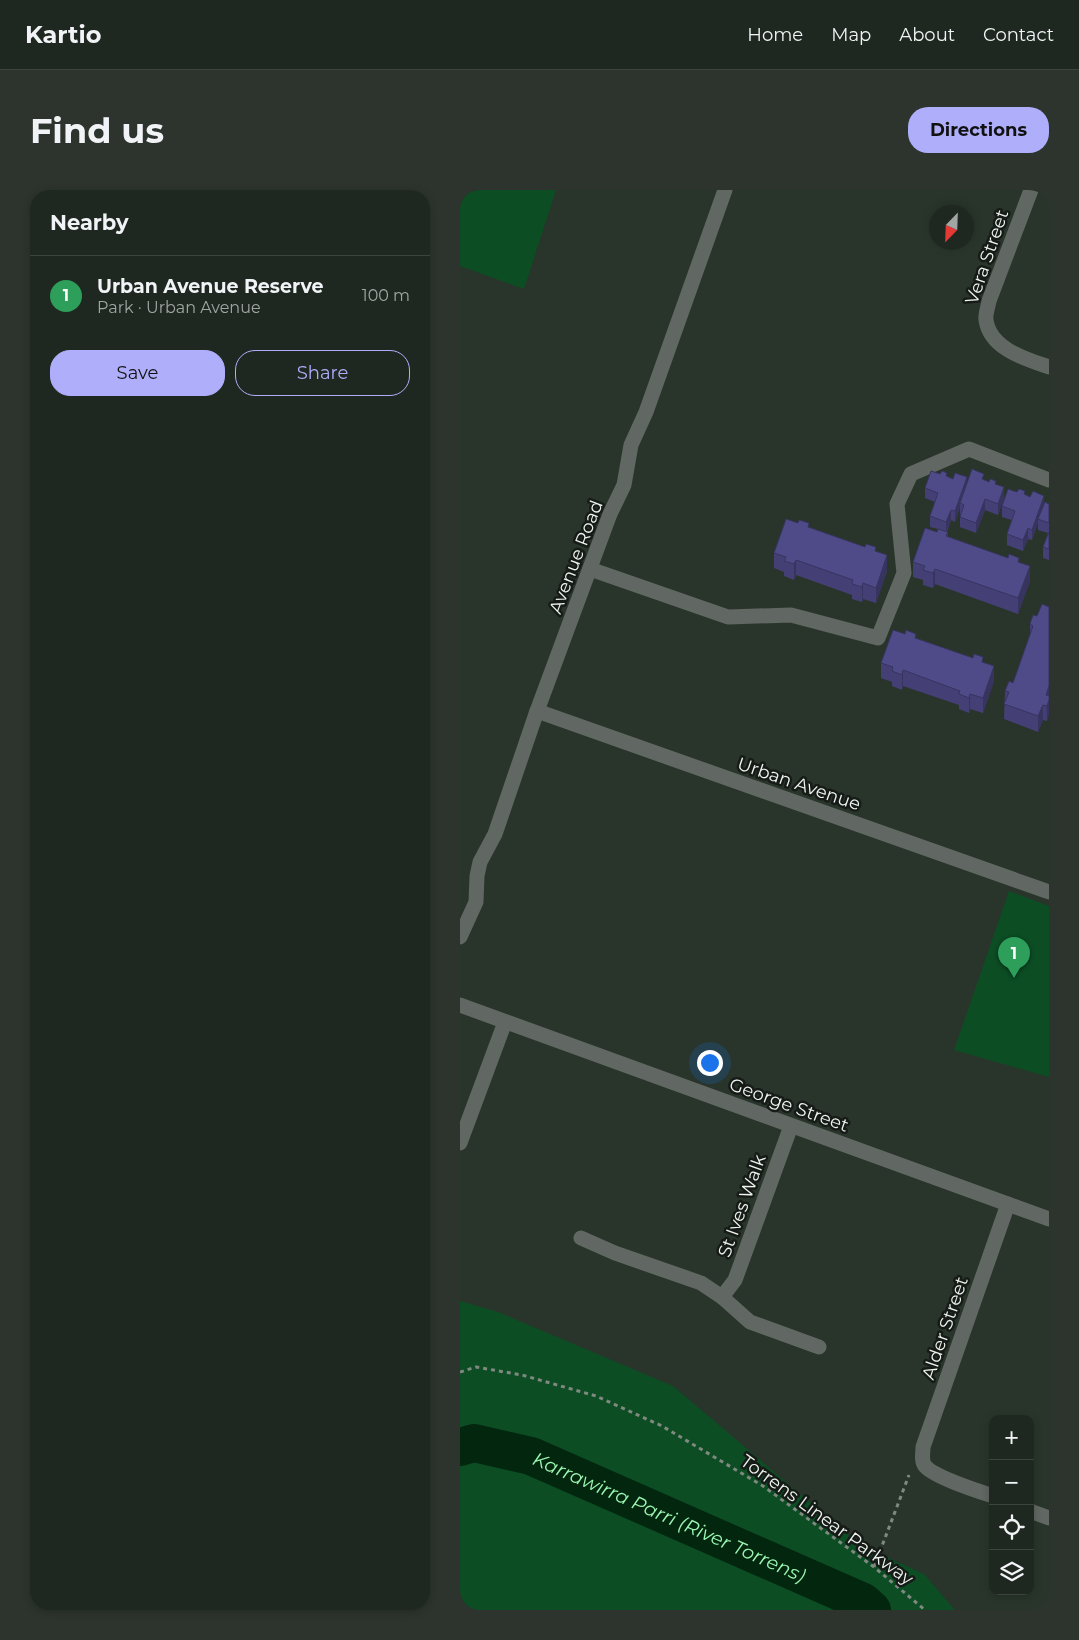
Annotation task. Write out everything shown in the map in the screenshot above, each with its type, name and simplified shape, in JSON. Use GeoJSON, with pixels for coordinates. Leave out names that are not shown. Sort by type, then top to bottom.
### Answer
{"type":"FeatureCollection","features":[{"type":"Feature","properties":{"kind":"street","name":"Avenue Road"},"geometry":{"type":"LineString","coordinates":[[460,936],[476,902],[477,876],[480,862],[495,834],[537,711],[610,514],[624,485],[632,445],[646,412],[725,190]]}},
{"type":"Feature","properties":{"kind":"street","name":"Vera Street"},"geometry":{"type":"LineString","coordinates":[[1031,190],[989,301],[985,319],[992,337],[1003,347],[1049,367]]}},
{"type":"Feature","properties":{"kind":"street"},"geometry":{"type":"LineString","coordinates":[[590,569],[728,617],[791,615],[878,638],[904,573],[897,504],[911,474],[968,449],[1049,480]]}},
{"type":"Feature","properties":{"kind":"street","name":"Urban Avenue"},"geometry":{"type":"LineString","coordinates":[[537,711],[1049,892]]}},
{"type":"Feature","properties":{"kind":"street","name":"George Street"},"geometry":{"type":"LineString","coordinates":[[460,1005],[1049,1219]]}},
{"type":"Feature","properties":{"kind":"street"},"geometry":{"type":"LineString","coordinates":[[460,1143],[505,1022]]}},
{"type":"Feature","properties":{"kind":"street","name":"St Ives Walk"},"geometry":{"type":"LineString","coordinates":[[722,1297],[735,1280],[792,1126]]}},
{"type":"Feature","properties":{"kind":"street","name":"Alder Street"},"geometry":{"type":"LineString","coordinates":[[924,1466],[922,1458],[923,1447],[1008,1204]]}},
{"type":"Feature","properties":{"kind":"street"},"geometry":{"type":"LineString","coordinates":[[581,1238],[615,1253],[701,1283],[722,1297],[750,1322],[819,1347]]}},
{"type":"Feature","properties":{"kind":"street"},"geometry":{"type":"LineString","coordinates":[[924,1466],[934,1473],[989,1494]]}},
{"type":"Feature","properties":{"kind":"street"},"geometry":{"type":"LineString","coordinates":[[1034,1512],[1049,1518]]}},
{"type":"Feature","properties":{"kind":"path","name":"Torrens Linear Parkway"},"geometry":{"type":"LineString","coordinates":[[460,1372],[476,1367],[522,1376],[596,1396],[662,1426],[763,1486],[874,1568],[925,1610]]}},
{"type":"Feature","properties":{"kind":"path"},"geometry":{"type":"LineString","coordinates":[[874,1568],[910,1474],[924,1466]]}},
{"type":"Feature","properties":{"kind":"shaded area"},"geometry":{"type":"Polygon","coordinates":[[[460,190],[556,190],[524,289],[460,266],[460,190]]]}},
{"type":"Feature","properties":{"kind":"shaded area"},"geometry":{"type":"Polygon","coordinates":[[[1009,891],[1049,906],[1049,1077],[954,1050],[1009,891]]]}},
{"type":"Feature","properties":{"kind":"shaded area"},"geometry":{"type":"Polygon","coordinates":[[[460,1301],[498,1312],[673,1386],[860,1545],[924,1574],[955,1610],[460,1610],[460,1301]]]}},
{"type":"Feature","properties":{"kind":"shaded area"},"geometry":{"type":"Polygon","coordinates":[[[757,1556],[840,1579],[885,1610],[851,1610],[757,1556]]]}},
{"type":"Feature","properties":{"kind":"building"},"geometry":{"type":"Polygon","coordinates":[[[972,469],[984,474],[982,479],[989,482],[990,479],[996,481],[995,484],[1004,487],[998,504],[985,499],[976,523],[960,517],[964,505],[960,503],[972,469]]]}},
{"type":"Feature","properties":{"kind":"building"},"geometry":{"type":"Polygon","coordinates":[[[931,471],[940,474],[942,471],[947,473],[946,476],[953,479],[955,473],[967,477],[955,511],[951,510],[946,522],[930,516],[938,493],[925,488],[931,471]]]}},
{"type":"Feature","properties":{"kind":"building"},"geometry":{"type":"Polygon","coordinates":[[[1008,489],[1017,492],[1019,489],[1025,491],[1024,494],[1030,497],[1033,491],[1044,496],[1032,530],[1028,528],[1023,540],[1007,534],[1015,511],[1002,506],[1008,489]]]}},
{"type":"Feature","properties":{"kind":"building"},"geometry":{"type":"Polygon","coordinates":[[[1045,502],[1049,504],[1049,523],[1038,519],[1045,502]]]}},
{"type":"Feature","properties":{"kind":"building"},"geometry":{"type":"Polygon","coordinates":[[[786,519],[798,523],[799,520],[809,523],[808,527],[865,547],[866,544],[876,547],[875,551],[887,555],[876,588],[863,583],[862,587],[852,584],[853,580],[796,560],[794,564],[784,561],[786,557],[774,553],[786,519]]]}},
{"type":"Feature","properties":{"kind":"building"},"geometry":{"type":"Polygon","coordinates":[[[925,528],[937,532],[938,529],[948,532],[946,536],[1008,558],[1009,554],[1019,558],[1018,562],[1030,566],[1018,598],[935,569],[933,573],[923,570],[925,566],[913,562],[925,528]]]}},
{"type":"Feature","properties":{"kind":"building"},"geometry":{"type":"Polygon","coordinates":[[[1049,532],[1049,549],[1043,547],[1049,532]]]}},
{"type":"Feature","properties":{"kind":"building"},"geometry":{"type":"Polygon","coordinates":[[[1042,604],[1049,607],[1049,686],[1046,695],[1049,696],[1049,700],[1047,706],[1043,705],[1038,716],[1004,704],[1009,692],[1005,691],[1009,681],[1013,683],[1033,626],[1030,624],[1033,615],[1037,616],[1042,604]]]}},
{"type":"Feature","properties":{"kind":"building"},"geometry":{"type":"Polygon","coordinates":[[[893,630],[905,634],[906,630],[916,634],[915,638],[973,658],[974,654],[983,657],[982,662],[994,666],[983,698],[970,694],[969,698],[959,694],[960,691],[903,670],[902,675],[892,671],[893,667],[881,663],[893,630]]]}},
{"type":"Feature","properties":{"kind":"waterway","name":"Karrawirra Parri (River Torrens)"},"geometry":{"type":"LineString","coordinates":[[460,1447],[474,1443],[531,1456],[863,1602],[872,1610]]}},
{"type":"Feature","properties":{"kind":"place","name":"Urban Avenue Reserve"},"geometry":{"type":"Point","coordinates":[1014,978]}}]}
